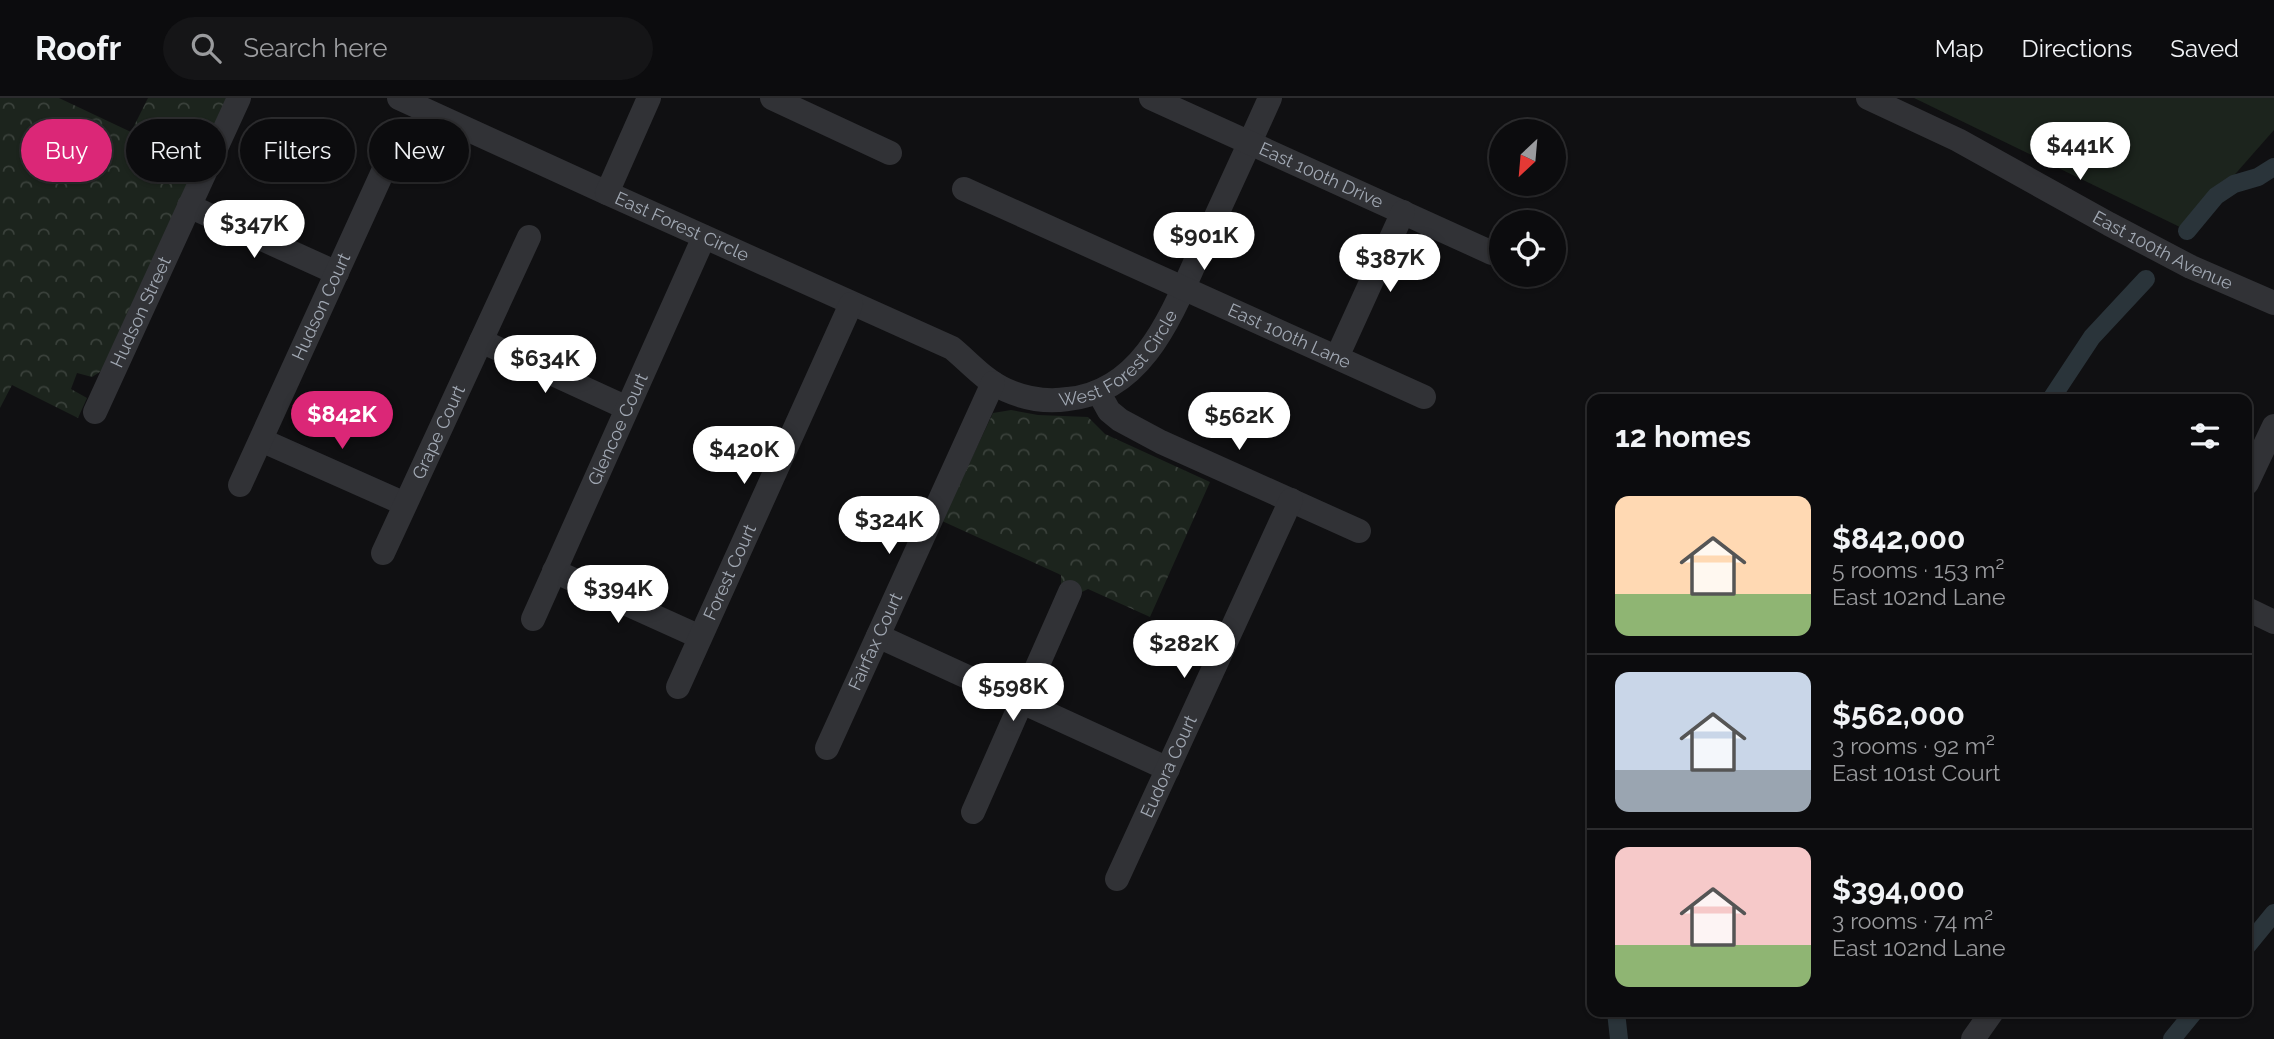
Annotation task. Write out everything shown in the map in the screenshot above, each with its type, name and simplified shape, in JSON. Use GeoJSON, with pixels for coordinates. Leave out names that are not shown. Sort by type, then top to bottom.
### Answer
{"type":"FeatureCollection","features":[{"type":"Feature","properties":{"kind":"street","name":"Hudson Street"},"geometry":{"type":"LineString","coordinates":[[95,412],[239,98]]}},
{"type":"Feature","properties":{"kind":"street"},"geometry":{"type":"LineString","coordinates":[[399,98],[607,193]]}},
{"type":"Feature","properties":{"kind":"street","name":"East Forest Circle"},"geometry":{"type":"LineString","coordinates":[[649,98],[607,193],[851,304]]}},
{"type":"Feature","properties":{"kind":"street"},"geometry":{"type":"LineString","coordinates":[[772,98],[890,153]]}},
{"type":"Feature","properties":{"kind":"street","name":"East 100th Drive"},"geometry":{"type":"LineString","coordinates":[[1152,98],[1489,252]]}},
{"type":"Feature","properties":{"kind":"street","name":"West Forest Circle"},"geometry":{"type":"LineString","coordinates":[[851,304],[951,348],[993,383],[1013,393],[1042,400],[1083,398],[1099,393],[1121,380],[1151,349],[1162,331],[1270,98]]}},
{"type":"Feature","properties":{"kind":"street","name":"East 100th Avenue"},"geometry":{"type":"LineString","coordinates":[[1868,98],[1958,140],[2109,225],[2191,267],[2274,303]]}},
{"type":"Feature","properties":{"kind":"street","name":"Hudson Court"},"geometry":{"type":"LineString","coordinates":[[240,485],[378,182]]}},
{"type":"Feature","properties":{"kind":"street","name":"East 100th Lane"},"geometry":{"type":"LineString","coordinates":[[964,189],[1424,397]]}},
{"type":"Feature","properties":{"kind":"street"},"geometry":{"type":"LineString","coordinates":[[190,206],[337,273]]}},
{"type":"Feature","properties":{"kind":"street"},"geometry":{"type":"LineString","coordinates":[[1336,357],[1403,212]]}},
{"type":"Feature","properties":{"kind":"street","name":"Grape Court"},"geometry":{"type":"LineString","coordinates":[[383,553],[529,237]]}},
{"type":"Feature","properties":{"kind":"street","name":"Glencoe Court"},"geometry":{"type":"LineString","coordinates":[[533,619],[704,237]]}},
{"type":"Feature","properties":{"kind":"street","name":"Forest Court"},"geometry":{"type":"LineString","coordinates":[[678,687],[851,304]]}},
{"type":"Feature","properties":{"kind":"street"},"geometry":{"type":"LineString","coordinates":[[481,341],[627,408]]}},
{"type":"Feature","properties":{"kind":"street","name":"Fairfax Court"},"geometry":{"type":"LineString","coordinates":[[827,748],[993,383]]}},
{"type":"Feature","properties":{"kind":"street"},"geometry":{"type":"LineString","coordinates":[[1099,393],[1109,411],[1161,442],[1359,531]]}},
{"type":"Feature","properties":{"kind":"street"},"geometry":{"type":"LineString","coordinates":[[2252,472],[2274,426]]}},
{"type":"Feature","properties":{"kind":"street"},"geometry":{"type":"LineString","coordinates":[[261,440],[405,504]]}},
{"type":"Feature","properties":{"kind":"street","name":"Eudora Court"},"geometry":{"type":"LineString","coordinates":[[1117,879],[1291,500]]}},
{"type":"Feature","properties":{"kind":"street"},"geometry":{"type":"LineString","coordinates":[[554,571],[700,637]]}},
{"type":"Feature","properties":{"kind":"street"},"geometry":{"type":"LineString","coordinates":[[972,812],[1070,592]]}},
{"type":"Feature","properties":{"kind":"street"},"geometry":{"type":"LineString","coordinates":[[2252,611],[2274,622]]}},
{"type":"Feature","properties":{"kind":"street"},"geometry":{"type":"LineString","coordinates":[[878,636],[1168,769]]}},
{"type":"Feature","properties":{"kind":"street"},"geometry":{"type":"LineString","coordinates":[[1973,1039],[1988,1017]]}},
{"type":"Feature","properties":{"kind":"green space"},"geometry":{"type":"Polygon","coordinates":[[[0,98],[59,98],[103,119],[21,119],[21,182],[112,182],[112,123],[126,130],[126,182],[189,182],[103,370],[92,377],[77,373],[71,389],[87,398],[78,418],[12,385],[0,408],[0,98]]]}},
{"type":"Feature","properties":{"kind":"green space"},"geometry":{"type":"Polygon","coordinates":[[[148,98],[227,98],[217,119],[138,119],[148,98]]]}},
{"type":"Feature","properties":{"kind":"green space"},"geometry":{"type":"Polygon","coordinates":[[[1914,98],[2274,98],[2274,130],[2186,230],[1914,98]]]}},
{"type":"Feature","properties":{"kind":"green space"},"geometry":{"type":"Polygon","coordinates":[[[1011,410],[1038,415],[1088,417],[1105,434],[1210,482],[1150,617],[1088,589],[1080,593],[1061,584],[1061,575],[942,521],[993,413],[1011,410]]]}},
{"type":"Feature","properties":{"kind":"waterway"},"geometry":{"type":"LineString","coordinates":[[2187,231],[2216,196],[2234,184],[2258,177],[2274,167]]}},
{"type":"Feature","properties":{"kind":"waterway"},"geometry":{"type":"LineString","coordinates":[[2054,394],[2092,337],[2146,279]]}},
{"type":"Feature","properties":{"kind":"waterway"},"geometry":{"type":"LineString","coordinates":[[2252,940],[2274,913]]}},
{"type":"Feature","properties":{"kind":"waterway"},"geometry":{"type":"LineString","coordinates":[[1617,1017],[1619,1039]]}},
{"type":"Feature","properties":{"kind":"waterway"},"geometry":{"type":"LineString","coordinates":[[2172,1039],[2190,1017]]}}]}
